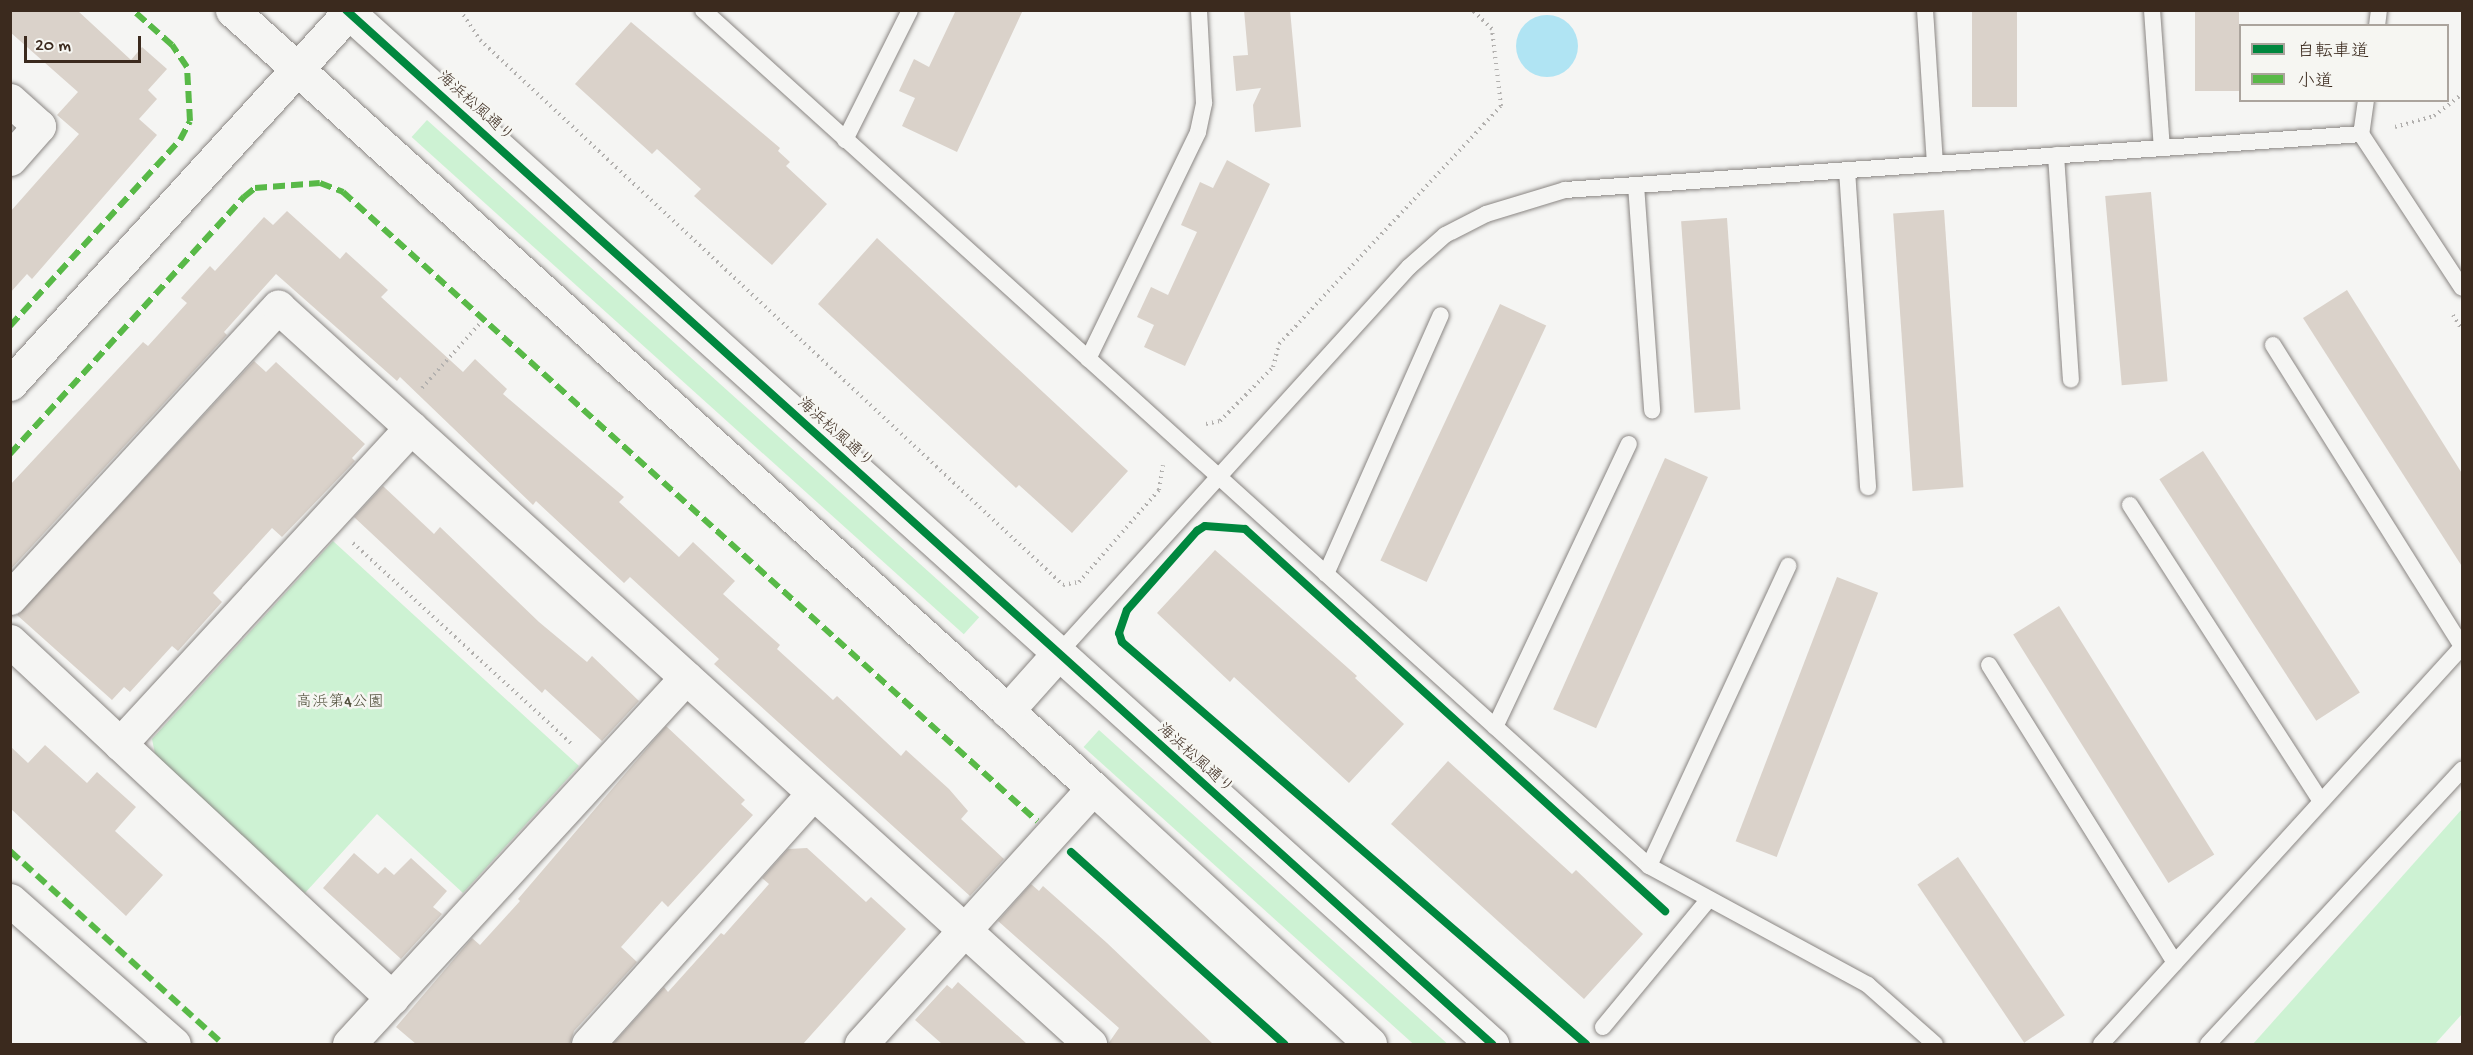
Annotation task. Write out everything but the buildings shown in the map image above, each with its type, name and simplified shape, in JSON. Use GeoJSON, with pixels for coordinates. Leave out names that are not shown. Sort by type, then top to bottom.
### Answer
{"type":"FeatureCollection","features":[{"type":"Feature","properties":{"kind":"street"},"geometry":{"type":"LineString","coordinates":[[232,10],[1093,788],[1370,1044]]}},
{"type":"Feature","properties":{"kind":"street"},"geometry":{"type":"LineString","coordinates":[[10,384],[349,11]]}},
{"type":"Feature","properties":{"kind":"street","name":"海浜松風通り"},"geometry":{"type":"LineString","coordinates":[[349,11],[1057,655],[1492,1044]]}},
{"type":"Feature","properties":{"kind":"street"},"geometry":{"type":"LineString","coordinates":[[10,100],[39,126],[10,159]]}},
{"type":"Feature","properties":{"kind":"street"},"geometry":{"type":"LineString","coordinates":[[10,598],[278,307],[1090,1044]]}},
{"type":"Feature","properties":{"kind":"street"},"geometry":{"type":"LineString","coordinates":[[120,744],[327,519],[405,422]]}},
{"type":"Feature","properties":{"kind":"street"},"geometry":{"type":"LineString","coordinates":[[10,641],[392,998]]}},
{"type":"Feature","properties":{"kind":"street"},"geometry":{"type":"LineString","coordinates":[[1007,711],[1057,655]]}},
{"type":"Feature","properties":{"kind":"street"},"geometry":{"type":"LineString","coordinates":[[349,1044],[686,677]]}},
{"type":"Feature","properties":{"kind":"street"},"geometry":{"type":"LineString","coordinates":[[861,1044],[1093,788]]}},
{"type":"Feature","properties":{"kind":"street"},"geometry":{"type":"LineString","coordinates":[[588,1044],[813,793]]}},
{"type":"Feature","properties":{"kind":"street"},"geometry":{"type":"LineString","coordinates":[[10,900],[174,1044]]}},
{"type":"Feature","properties":{"kind":"lane"},"geometry":{"type":"LineString","coordinates":[[703,10],[1649,866],[1868,985],[1935,1044]]}},
{"type":"Feature","properties":{"kind":"lane"},"geometry":{"type":"LineString","coordinates":[[845,140],[910,10]]}},
{"type":"Feature","properties":{"kind":"lane"},"geometry":{"type":"LineString","coordinates":[[1088,359],[1198,132],[1204,103],[1199,10]]}},
{"type":"Feature","properties":{"kind":"lane"},"geometry":{"type":"LineString","coordinates":[[1925,10],[1935,164]]}},
{"type":"Feature","properties":{"kind":"lane"},"geometry":{"type":"LineString","coordinates":[[2152,10],[2162,148]]}},
{"type":"Feature","properties":{"kind":"lane"},"geometry":{"type":"LineString","coordinates":[[2366,102],[2361,134],[2463,288]]}},
{"type":"Feature","properties":{"kind":"lane"},"geometry":{"type":"LineString","coordinates":[[1057,655],[1409,267],[1445,235],[1526,199],[1565,190],[2361,134]]}},
{"type":"Feature","properties":{"kind":"lane"},"geometry":{"type":"LineString","coordinates":[[2056,155],[2071,379]]}},
{"type":"Feature","properties":{"kind":"lane"},"geometry":{"type":"LineString","coordinates":[[1847,170],[1868,487]]}},
{"type":"Feature","properties":{"kind":"lane"},"geometry":{"type":"LineString","coordinates":[[1636,185],[1652,410]]}},
{"type":"Feature","properties":{"kind":"lane"},"geometry":{"type":"LineString","coordinates":[[1326,574],[1441,315]]}},
{"type":"Feature","properties":{"kind":"lane"},"geometry":{"type":"LineString","coordinates":[[2102,1044],[2463,646],[2273,345]]}},
{"type":"Feature","properties":{"kind":"lane"},"geometry":{"type":"LineString","coordinates":[[1495,727],[1629,444]]}},
{"type":"Feature","properties":{"kind":"lane"},"geometry":{"type":"LineString","coordinates":[[2130,505],[2321,801]]}},
{"type":"Feature","properties":{"kind":"lane"},"geometry":{"type":"LineString","coordinates":[[1649,866],[1788,566]]}},
{"type":"Feature","properties":{"kind":"lane"},"geometry":{"type":"LineString","coordinates":[[1989,665],[2175,963]]}},
{"type":"Feature","properties":{"kind":"lane"},"geometry":{"type":"LineString","coordinates":[[2208,1044],[2463,770]]}},
{"type":"Feature","properties":{"kind":"lane"},"geometry":{"type":"LineString","coordinates":[[1603,1027],[1709,899]]}},
{"type":"Feature","properties":{"kind":"path"},"geometry":{"type":"LineString","coordinates":[[460,10],[480,40],[1063,585],[1079,582],[1159,490],[1164,476],[1162,454]]}},
{"type":"Feature","properties":{"kind":"path"},"geometry":{"type":"LineString","coordinates":[[2395,127],[2434,116],[2463,94]]}},
{"type":"Feature","properties":{"kind":"path"},"geometry":{"type":"LineString","coordinates":[[2450,310],[2463,330]]}},
{"type":"Feature","properties":{"kind":"path"},"geometry":{"type":"LineString","coordinates":[[405,422],[484,319]]}},
{"type":"Feature","properties":{"kind":"path"},"geometry":{"type":"LineString","coordinates":[[327,519],[600,770]]}},
{"type":"Feature","properties":{"kind":"path"},"geometry":{"type":"LineString","coordinates":[[1205,526],[1236,527]]}},
{"type":"Feature","properties":{"kind":"path"},"geometry":{"type":"LineString","coordinates":[[1121,625],[1122,642],[1577,1037]]}},
{"type":"Feature","properties":{"kind":"green space"},"geometry":{"type":"Polygon","coordinates":[[[427,120],[979,617],[964,634],[412,137],[427,120]]]}},
{"type":"Feature","properties":{"kind":"green space","name":"高浜第4公園"},"geometry":{"type":"Polygon","coordinates":[[[333,541],[579,766],[463,893],[377,814],[305,893],[156,759],[152,739],[333,541]]]}},
{"type":"Feature","properties":{"kind":"green space"},"geometry":{"type":"Polygon","coordinates":[[[1099,730],[1447,1043],[1413,1044],[1084,747],[1099,730]]]}},
{"type":"Feature","properties":{"kind":"green space"},"geometry":{"type":"Polygon","coordinates":[[[2462,809],[2462,1014],[2435,1044],[2253,1044],[2462,809]]]}},
{"type":"Feature","properties":{"kind":"water"},"geometry":{"type":"Polygon","coordinates":[[[1547,15],[1559,17],[1569,24],[1576,34],[1578,46],[1576,58],[1569,68],[1559,75],[1547,77],[1535,75],[1525,68],[1518,58],[1516,46],[1518,34],[1525,24],[1535,17],[1547,15]]]}},
{"type":"Feature","properties":{"kind":"marked path"},"geometry":{"type":"LineString","coordinates":[[10,326],[180,140],[190,121],[187,67],[172,45],[135,12]]}},
{"type":"Feature","properties":{"kind":"marked path"},"geometry":{"type":"LineString","coordinates":[[10,454],[244,197],[255,188],[320,183],[343,192],[1037,821]]}},
{"type":"Feature","properties":{"kind":"marked path"},"geometry":{"type":"LineString","coordinates":[[10,851],[223,1044]]}},
{"type":"Feature","properties":{"kind":"cycle path"},"geometry":{"type":"LineString","coordinates":[[346,10],[1492,1044]]}},
{"type":"Feature","properties":{"kind":"cycle path"},"geometry":{"type":"LineString","coordinates":[[1586,1044],[1122,642],[1119,633],[1127,610],[1197,531],[1205,526],[1245,529],[1665,911]]}},
{"type":"Feature","properties":{"kind":"cycle path"},"geometry":{"type":"LineString","coordinates":[[1071,852],[1284,1044]]}}]}
